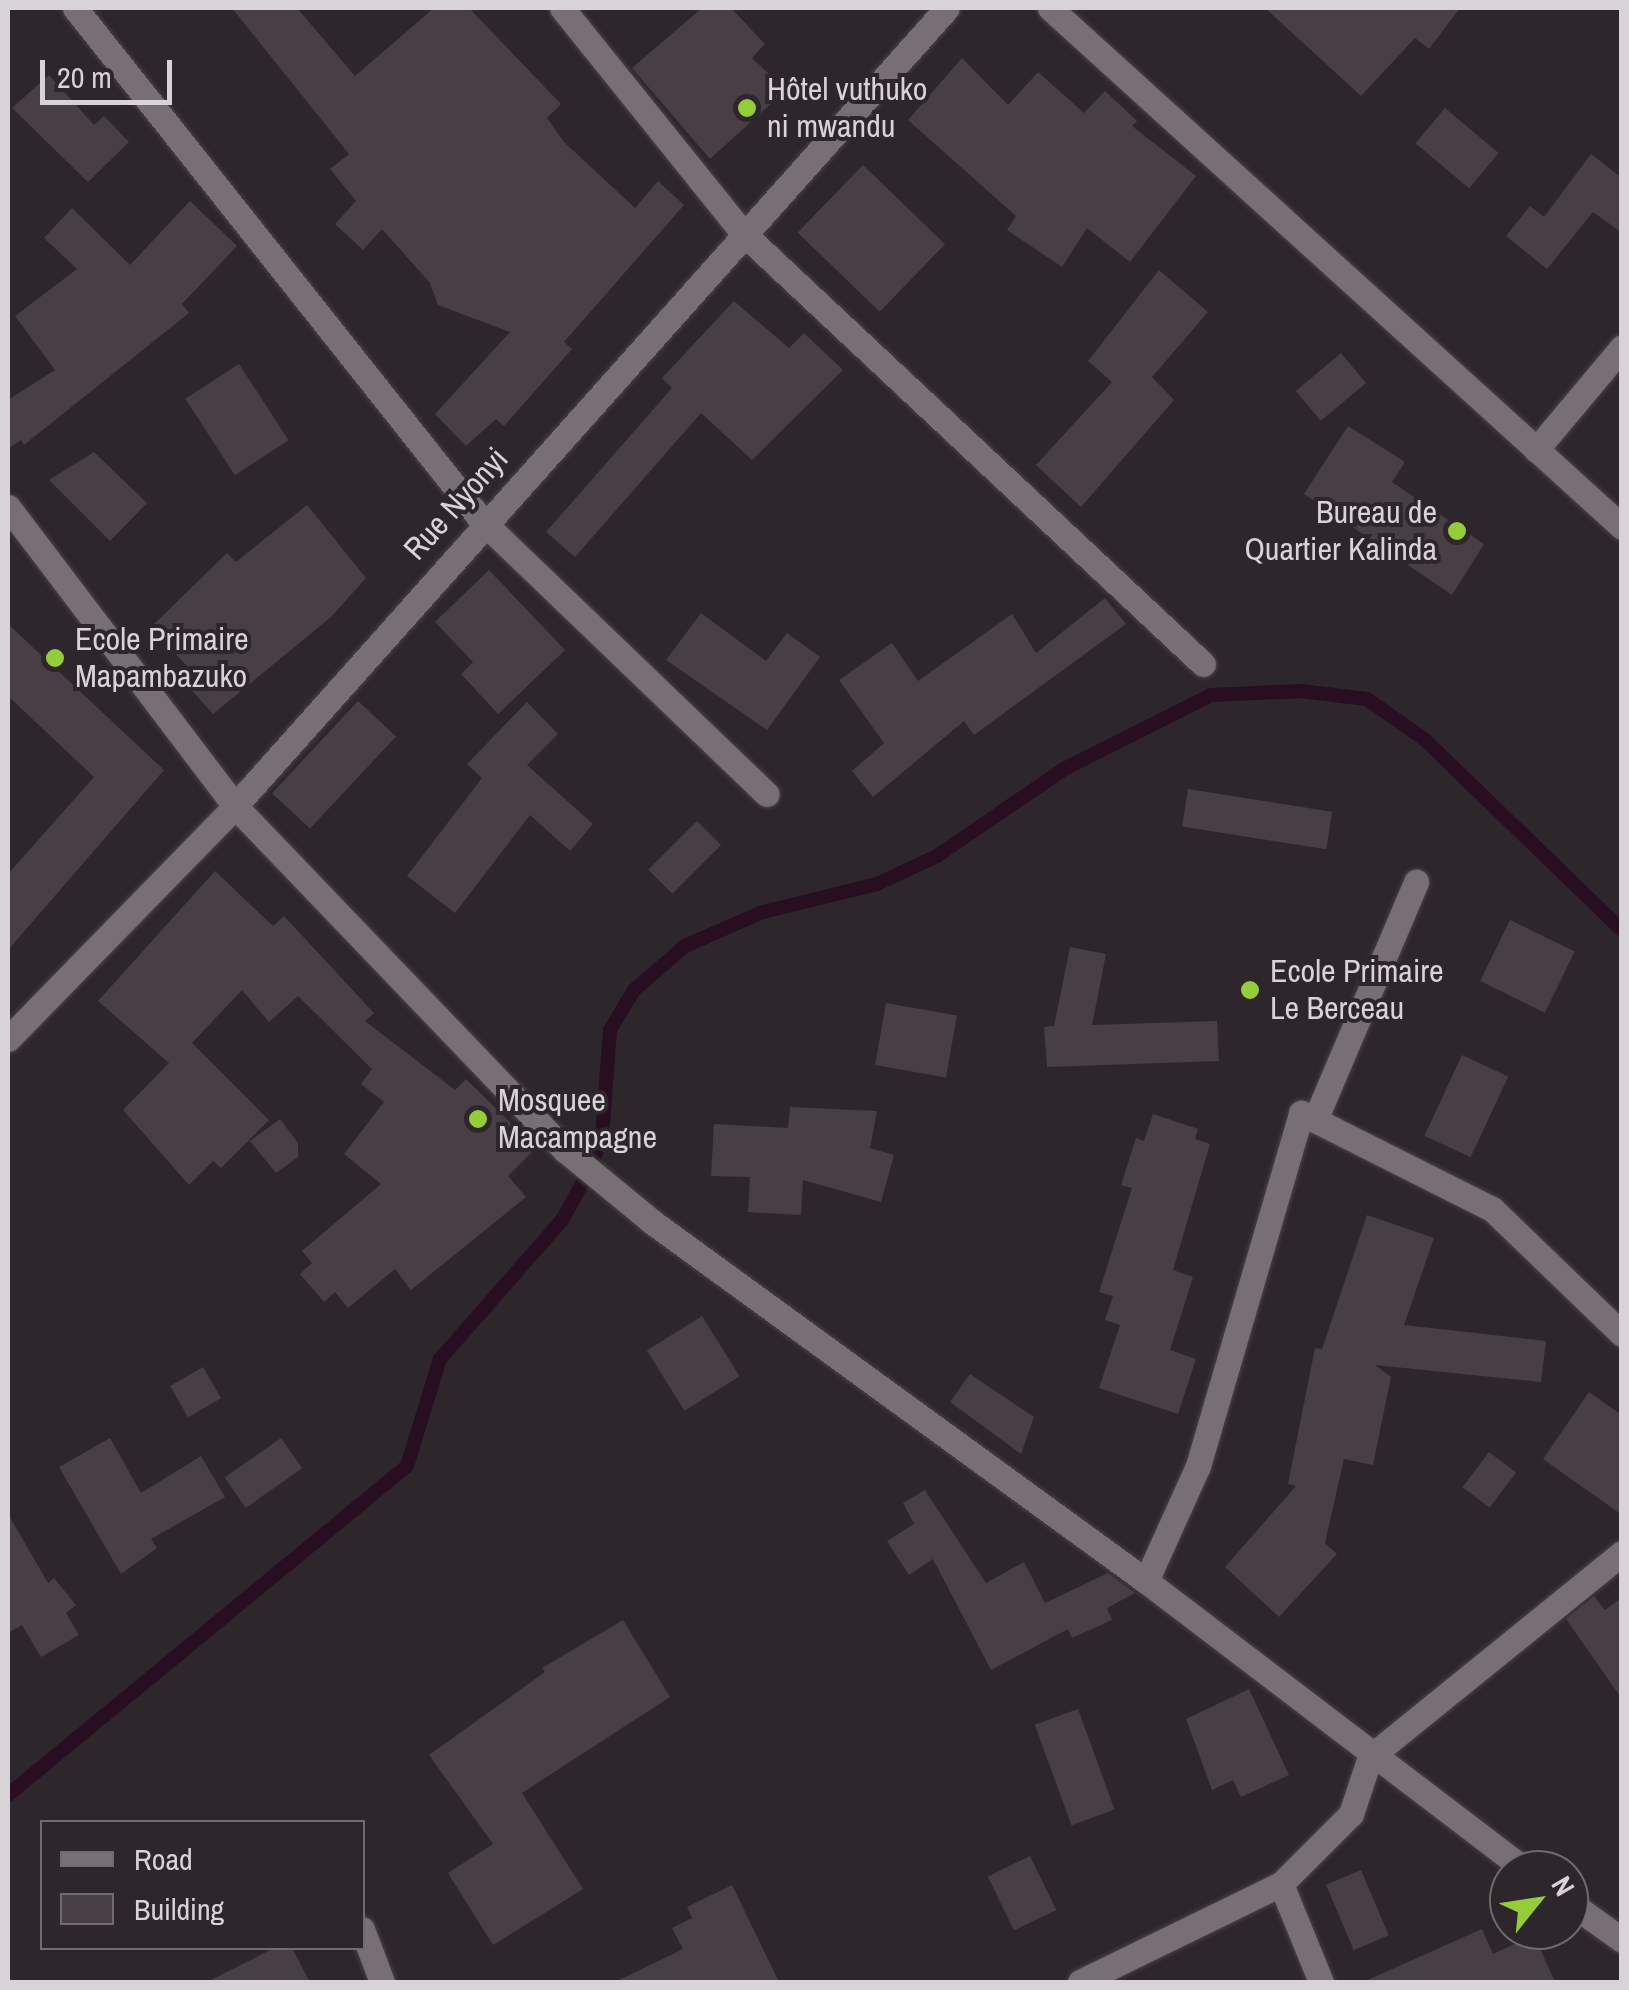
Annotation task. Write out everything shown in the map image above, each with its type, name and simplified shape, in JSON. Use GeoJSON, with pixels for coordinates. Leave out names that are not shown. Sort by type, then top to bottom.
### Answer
{"type":"FeatureCollection","features":[{"type":"Feature","properties":{"kind":"street"},"geometry":{"type":"LineString","coordinates":[[75,8],[483,522],[767,794]]}},
{"type":"Feature","properties":{"kind":"street"},"geometry":{"type":"LineString","coordinates":[[562,8],[744,234],[1203,664]]}},
{"type":"Feature","properties":{"kind":"street","name":"Rue Nyonyi"},"geometry":{"type":"LineString","coordinates":[[8,1040],[235,806],[483,522],[948,8]]}},
{"type":"Feature","properties":{"kind":"street"},"geometry":{"type":"LineString","coordinates":[[1050,8],[1622,527]]}},
{"type":"Feature","properties":{"kind":"street"},"geometry":{"type":"LineString","coordinates":[[1536,450],[1622,347]]}},
{"type":"Feature","properties":{"kind":"street"},"geometry":{"type":"LineString","coordinates":[[8,507],[235,806],[565,1150],[1146,1582],[1370,1758],[1498,1850]]}},
{"type":"Feature","properties":{"kind":"street"},"geometry":{"type":"LineString","coordinates":[[1315,1120],[1416,882]]}},
{"type":"Feature","properties":{"kind":"street"},"geometry":{"type":"LineString","coordinates":[[1146,1582],[1198,1466],[1301,1112],[1492,1209],[1622,1334]]}},
{"type":"Feature","properties":{"kind":"street"},"geometry":{"type":"LineString","coordinates":[[1080,1982],[1281,1884],[1350,1814],[1370,1758],[1622,1553]]}},
{"type":"Feature","properties":{"kind":"street"},"geometry":{"type":"LineString","coordinates":[[1281,1884],[1321,1982]]}},
{"type":"Feature","properties":{"kind":"street"},"geometry":{"type":"LineString","coordinates":[[1589,1916],[1622,1940]]}},
{"type":"Feature","properties":{"kind":"street"},"geometry":{"type":"LineString","coordinates":[[365,1937],[382,1982]]}},
{"type":"Feature","properties":{"kind":"building"},"geometry":{"type":"Polygon","coordinates":[[[232,8],[297,8],[355,76],[434,8],[469,8],[561,104],[547,118],[564,142],[635,208],[658,181],[684,205],[564,342],[572,349],[504,426],[496,419],[466,446],[435,414],[510,332],[438,305],[430,283],[382,229],[363,250],[335,224],[356,201],[330,169],[349,154],[232,8]]]}},
{"type":"Feature","properties":{"kind":"building"},"geometry":{"type":"Polygon","coordinates":[[[702,8],[731,8],[765,44],[752,58],[786,90],[710,159],[632,68],[702,8]]]}},
{"type":"Feature","properties":{"kind":"building"},"geometry":{"type":"Polygon","coordinates":[[[1265,8],[1460,8],[1429,49],[1415,38],[1361,96],[1265,8]]]}},
{"type":"Feature","properties":{"kind":"building"},"geometry":{"type":"Polygon","coordinates":[[[962,58],[1008,105],[1038,72],[1084,113],[1105,91],[1137,121],[1132,126],[1196,176],[1130,262],[1087,228],[1062,267],[1007,230],[1016,216],[908,120],[962,58]]]}},
{"type":"Feature","properties":{"kind":"building"},"geometry":{"type":"Polygon","coordinates":[[[49,75],[94,125],[104,116],[129,142],[88,182],[12,108],[49,75]]]}},
{"type":"Feature","properties":{"kind":"building"},"geometry":{"type":"Polygon","coordinates":[[[1445,108],[1499,153],[1469,188],[1415,143],[1445,108]]]}},
{"type":"Feature","properties":{"kind":"building"},"geometry":{"type":"Polygon","coordinates":[[[1591,154],[1622,178],[1622,233],[1593,212],[1547,269],[1506,236],[1530,206],[1544,217],[1591,154]]]}},
{"type":"Feature","properties":{"kind":"building"},"geometry":{"type":"Polygon","coordinates":[[[863,165],[945,244],[880,312],[798,233],[863,165]]]}},
{"type":"Feature","properties":{"kind":"building"},"geometry":{"type":"Polygon","coordinates":[[[190,201],[237,246],[182,304],[189,313],[24,445],[21,440],[8,449],[8,400],[55,370],[15,316],[77,269],[44,238],[72,208],[130,265],[190,201]]]}},
{"type":"Feature","properties":{"kind":"building"},"geometry":{"type":"Polygon","coordinates":[[[1159,270],[1208,312],[1152,377],[1174,400],[1081,507],[1036,465],[1112,382],[1088,361],[1159,270]]]}},
{"type":"Feature","properties":{"kind":"building"},"geometry":{"type":"Polygon","coordinates":[[[734,301],[789,348],[804,333],[843,370],[752,460],[701,413],[575,557],[546,532],[672,388],[662,378],[734,301]]]}},
{"type":"Feature","properties":{"kind":"building"},"geometry":{"type":"Polygon","coordinates":[[[1341,353],[1366,383],[1321,421],[1296,391],[1341,353]]]}},
{"type":"Feature","properties":{"kind":"building"},"geometry":{"type":"Polygon","coordinates":[[[239,364],[289,440],[235,475],[185,399],[239,364]]]}},
{"type":"Feature","properties":{"kind":"building"},"geometry":{"type":"Polygon","coordinates":[[[1348,426],[1405,462],[1392,482],[1484,544],[1452,595],[1304,494],[1348,426]]]}},
{"type":"Feature","properties":{"kind":"building"},"geometry":{"type":"Polygon","coordinates":[[[94,452],[147,503],[110,541],[49,480],[94,452]]]}},
{"type":"Feature","properties":{"kind":"building"},"geometry":{"type":"Polygon","coordinates":[[[307,505],[366,578],[331,617],[213,714],[179,676],[189,668],[150,628],[227,553],[236,562],[307,505]]]}},
{"type":"Feature","properties":{"kind":"building"},"geometry":{"type":"Polygon","coordinates":[[[489,570],[565,650],[498,714],[461,674],[473,662],[435,622],[489,570]]]}},
{"type":"Feature","properties":{"kind":"building"},"geometry":{"type":"Polygon","coordinates":[[[1105,598],[1126,624],[974,735],[964,721],[873,797],[852,771],[884,743],[839,680],[892,643],[918,681],[1012,614],[1036,653],[1105,598]]]}},
{"type":"Feature","properties":{"kind":"building"},"geometry":{"type":"Polygon","coordinates":[[[701,613],[766,661],[787,633],[820,657],[767,730],[666,660],[701,613]]]}},
{"type":"Feature","properties":{"kind":"building"},"geometry":{"type":"Polygon","coordinates":[[[8,624],[164,770],[8,950],[8,874],[94,777],[8,696],[8,624]]]}},
{"type":"Feature","properties":{"kind":"building"},"geometry":{"type":"Polygon","coordinates":[[[358,701],[396,736],[310,829],[272,793],[358,701]]]}},
{"type":"Feature","properties":{"kind":"building"},"geometry":{"type":"Polygon","coordinates":[[[527,702],[558,734],[527,765],[593,824],[570,851],[530,815],[455,913],[407,876],[482,778],[467,764],[527,702]]]}},
{"type":"Feature","properties":{"kind":"building"},"geometry":{"type":"Polygon","coordinates":[[[1188,789],[1332,812],[1326,849],[1182,827],[1188,789]]]}},
{"type":"Feature","properties":{"kind":"building"},"geometry":{"type":"Polygon","coordinates":[[[697,821],[721,845],[672,894],[648,870],[697,821]]]}},
{"type":"Feature","properties":{"kind":"building"},"geometry":{"type":"Polygon","coordinates":[[[215,871],[273,926],[284,916],[374,1013],[365,1021],[455,1090],[466,1079],[536,1148],[508,1176],[526,1197],[411,1290],[395,1269],[348,1308],[335,1292],[324,1302],[300,1274],[312,1263],[302,1251],[381,1184],[344,1154],[384,1102],[361,1084],[372,1069],[298,996],[269,1022],[242,990],[192,1043],[269,1120],[221,1168],[213,1161],[189,1185],[123,1110],[169,1063],[98,1001],[215,871]]]}},
{"type":"Feature","properties":{"kind":"building"},"geometry":{"type":"Polygon","coordinates":[[[1510,920],[1575,952],[1545,1013],[1480,981],[1510,920]]]}},
{"type":"Feature","properties":{"kind":"building"},"geometry":{"type":"Polygon","coordinates":[[[1070,947],[1106,954],[1092,1025],[1217,1021],[1219,1061],[1047,1067],[1044,1027],[1054,1026],[1070,947]]]}},
{"type":"Feature","properties":{"kind":"building"},"geometry":{"type":"Polygon","coordinates":[[[886,1003],[957,1016],[946,1078],[875,1065],[886,1003]]]}},
{"type":"Feature","properties":{"kind":"building"},"geometry":{"type":"Polygon","coordinates":[[[1462,1055],[1508,1077],[1471,1157],[1424,1136],[1462,1055]]]}},
{"type":"Feature","properties":{"kind":"building"},"geometry":{"type":"Polygon","coordinates":[[[790,1107],[877,1111],[870,1148],[894,1155],[881,1202],[803,1180],[801,1215],[748,1212],[750,1177],[711,1176],[714,1124],[788,1128],[790,1107]]]}},
{"type":"Feature","properties":{"kind":"building"},"geometry":{"type":"Polygon","coordinates":[[[1153,1114],[1198,1129],[1195,1139],[1210,1144],[1173,1270],[1193,1277],[1170,1350],[1196,1359],[1178,1414],[1099,1388],[1120,1325],[1105,1320],[1113,1296],[1099,1292],[1132,1188],[1121,1185],[1136,1138],[1144,1141],[1153,1114]]]}},
{"type":"Feature","properties":{"kind":"building"},"geometry":{"type":"Polygon","coordinates":[[[280,1119],[298,1143],[298,1157],[276,1173],[250,1141],[280,1119]]]}},
{"type":"Feature","properties":{"kind":"building"},"geometry":{"type":"Polygon","coordinates":[[[1367,1215],[1434,1238],[1404,1325],[1546,1341],[1541,1382],[1375,1365],[1391,1377],[1373,1465],[1344,1459],[1325,1543],[1337,1554],[1279,1617],[1225,1567],[1296,1486],[1288,1484],[1315,1348],[1322,1349],[1367,1215]]]}},
{"type":"Feature","properties":{"kind":"building"},"geometry":{"type":"Polygon","coordinates":[[[702,1316],[740,1376],[685,1411],[647,1350],[702,1316]]]}},
{"type":"Feature","properties":{"kind":"building"},"geometry":{"type":"Polygon","coordinates":[[[203,1367],[221,1398],[188,1417],[170,1386],[203,1367]]]}},
{"type":"Feature","properties":{"kind":"building"},"geometry":{"type":"Polygon","coordinates":[[[970,1374],[1034,1417],[1021,1454],[950,1402],[970,1374]]]}},
{"type":"Feature","properties":{"kind":"building"},"geometry":{"type":"Polygon","coordinates":[[[1589,1392],[1622,1415],[1622,1515],[1543,1459],[1589,1392]]]}},
{"type":"Feature","properties":{"kind":"building"},"geometry":{"type":"Polygon","coordinates":[[[110,1438],[141,1493],[201,1456],[225,1497],[151,1539],[157,1548],[121,1574],[59,1467],[110,1438]]]}},
{"type":"Feature","properties":{"kind":"building"},"geometry":{"type":"Polygon","coordinates":[[[281,1438],[302,1468],[246,1508],[224,1478],[281,1438]]]}},
{"type":"Feature","properties":{"kind":"building"},"geometry":{"type":"Polygon","coordinates":[[[1489,1452],[1516,1472],[1490,1508],[1463,1487],[1489,1452]]]}},
{"type":"Feature","properties":{"kind":"building"},"geometry":{"type":"Polygon","coordinates":[[[925,1490],[986,1583],[1024,1562],[1045,1603],[1108,1573],[1135,1593],[1107,1608],[1112,1620],[1072,1638],[1068,1629],[991,1670],[933,1559],[909,1575],[887,1541],[914,1524],[903,1503],[925,1490]]]}},
{"type":"Feature","properties":{"kind":"building"},"geometry":{"type":"Polygon","coordinates":[[[8,1514],[48,1583],[54,1578],[76,1605],[66,1613],[79,1635],[41,1657],[22,1625],[8,1633],[8,1514]]]}},
{"type":"Feature","properties":{"kind":"building"},"geometry":{"type":"Polygon","coordinates":[[[1594,1596],[1605,1610],[1622,1597],[1622,1699],[1566,1619],[1594,1596]]]}},
{"type":"Feature","properties":{"kind":"building"},"geometry":{"type":"Polygon","coordinates":[[[623,1620],[670,1697],[522,1793],[583,1889],[493,1945],[448,1873],[493,1844],[429,1755],[545,1672],[542,1668],[623,1620]]]}},
{"type":"Feature","properties":{"kind":"building"},"geometry":{"type":"Polygon","coordinates":[[[1249,1689],[1289,1775],[1241,1797],[1233,1780],[1212,1790],[1186,1719],[1249,1689]]]}},
{"type":"Feature","properties":{"kind":"building"},"geometry":{"type":"Polygon","coordinates":[[[1078,1709],[1115,1810],[1071,1825],[1035,1725],[1078,1709]]]}},
{"type":"Feature","properties":{"kind":"building"},"geometry":{"type":"Polygon","coordinates":[[[1030,1856],[1056,1910],[1014,1931],[988,1877],[1030,1856]]]}},
{"type":"Feature","properties":{"kind":"building"},"geometry":{"type":"Polygon","coordinates":[[[1361,1870],[1389,1935],[1354,1950],[1326,1885],[1361,1870]]]}},
{"type":"Feature","properties":{"kind":"building"},"geometry":{"type":"Polygon","coordinates":[[[732,1885],[779,1982],[615,1982],[683,1949],[672,1928],[692,1918],[687,1907],[732,1885]]]}},
{"type":"Feature","properties":{"kind":"building"},"geometry":{"type":"Polygon","coordinates":[[[1482,1929],[1493,1954],[1502,1950],[1541,1950],[1555,1982],[1363,1982],[1482,1929]]]}},
{"type":"Feature","properties":{"kind":"building"},"geometry":{"type":"Polygon","coordinates":[[[270,1950],[293,1950],[310,1982],[207,1982],[270,1950]]]}},
{"type":"Feature","properties":{"kind":"waterway"},"geometry":{"type":"LineString","coordinates":[[8,1795],[407,1466],[440,1359],[562,1220],[588,1173],[602,1137],[610,1030],[634,990],[685,946],[763,912],[877,884],[937,856],[1064,769],[1211,695],[1301,691],[1367,699],[1424,739],[1622,930]]}},
{"type":"Feature","properties":{"kind":"place","name":"Hôtel vuthuko ni mwandu"},"geometry":{"type":"Point","coordinates":[747,108]}},
{"type":"Feature","properties":{"kind":"place","name":"Bureau de Quartier Kalinda"},"geometry":{"type":"Point","coordinates":[1457,531]}},
{"type":"Feature","properties":{"kind":"place","name":"Ecole Primaire Mapambazuko"},"geometry":{"type":"Point","coordinates":[55,658]}},
{"type":"Feature","properties":{"kind":"place","name":"Ecole Primaire Le Berceau"},"geometry":{"type":"Point","coordinates":[1250,990]}},
{"type":"Feature","properties":{"kind":"place","name":"Mosquee Macampagne"},"geometry":{"type":"Point","coordinates":[478,1119]}}]}
